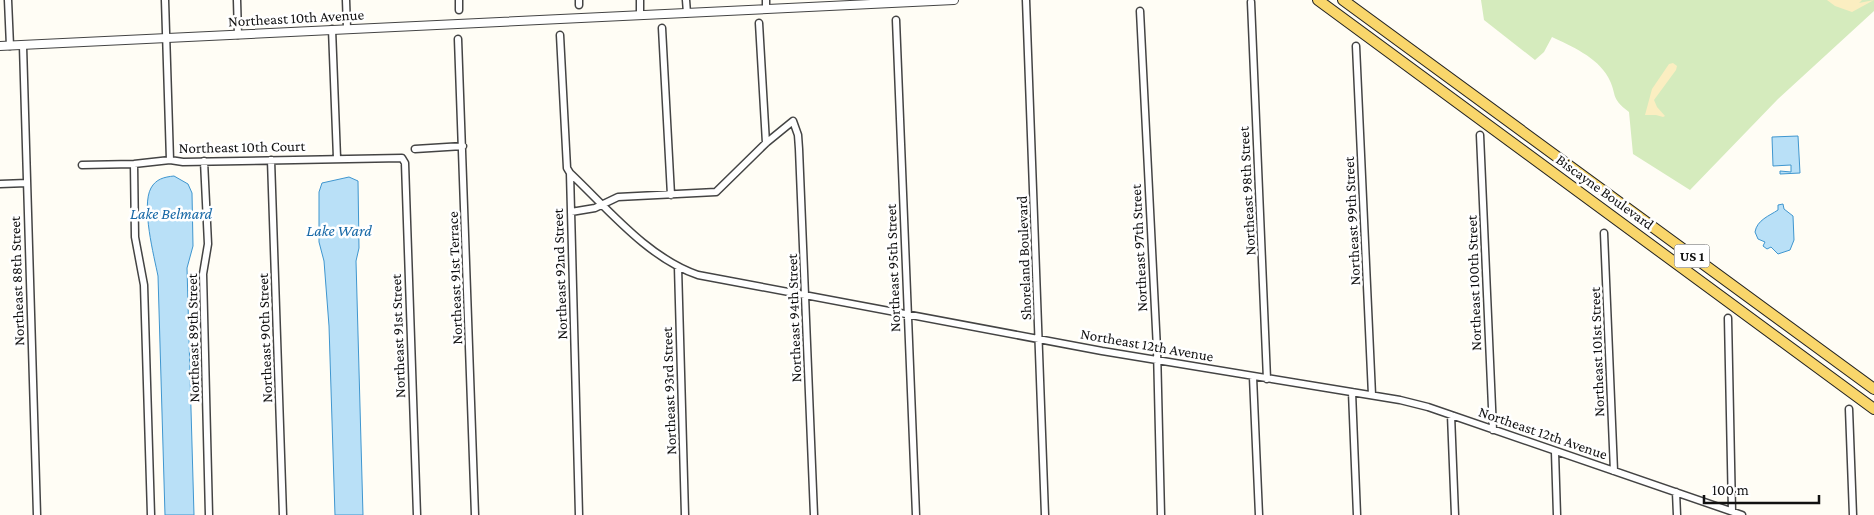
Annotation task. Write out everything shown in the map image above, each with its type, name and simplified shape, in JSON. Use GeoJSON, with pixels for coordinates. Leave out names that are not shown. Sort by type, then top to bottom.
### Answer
{"type":"FeatureCollection","features":[{"type":"Feature","properties":{"kind":"main road","name":"Biscayne Boulevard"},"geometry":{"type":"LineString","coordinates":[[1318,0],[1874,409]]}},
{"type":"Feature","properties":{"kind":"main road","name":"Biscayne Boulevard"},"geometry":{"type":"LineString","coordinates":[[1343,0],[1356,5],[1510,123],[1874,389]]}},
{"type":"Feature","properties":{"kind":"main road"},"geometry":{"type":"LineString","coordinates":[[1502,135],[1510,123]]}},
{"type":"Feature","properties":{"kind":"main road"},"geometry":{"type":"LineString","coordinates":[[1649,243],[1664,243],[1669,240]]}},
{"type":"Feature","properties":{"kind":"street"},"geometry":{"type":"LineString","coordinates":[[8,0],[10,46]]}},
{"type":"Feature","properties":{"kind":"street"},"geometry":{"type":"LineString","coordinates":[[165,0],[170,160]]}},
{"type":"Feature","properties":{"kind":"street"},"geometry":{"type":"LineString","coordinates":[[237,0],[238,35]]}},
{"type":"Feature","properties":{"kind":"street"},"geometry":{"type":"LineString","coordinates":[[346,0],[347,28]]}},
{"type":"Feature","properties":{"kind":"street"},"geometry":{"type":"LineString","coordinates":[[459,0],[459,10]]}},
{"type":"Feature","properties":{"kind":"street"},"geometry":{"type":"LineString","coordinates":[[640,0],[640,14]]}},
{"type":"Feature","properties":{"kind":"street"},"geometry":{"type":"LineString","coordinates":[[686,0],[687,12]]}},
{"type":"Feature","properties":{"kind":"street"},"geometry":{"type":"LineString","coordinates":[[766,0],[766,9]]}},
{"type":"Feature","properties":{"kind":"street","name":"Northeast 10th Avenue"},"geometry":{"type":"LineString","coordinates":[[0,46],[766,9],[894,1],[954,0]]}},
{"type":"Feature","properties":{"kind":"street","name":"Shoreland Boulevard"},"geometry":{"type":"LineString","coordinates":[[1026,0],[1045,515]]}},
{"type":"Feature","properties":{"kind":"street","name":"Northeast 98th Street"},"geometry":{"type":"LineString","coordinates":[[1251,2],[1267,379]]}},
{"type":"Feature","properties":{"kind":"street","name":"Northeast 97th Street"},"geometry":{"type":"LineString","coordinates":[[1140,11],[1157,350],[1162,515]]}},
{"type":"Feature","properties":{"kind":"street","name":"Northeast 95th Street"},"geometry":{"type":"LineString","coordinates":[[896,20],[916,515]]}},
{"type":"Feature","properties":{"kind":"street"},"geometry":{"type":"LineString","coordinates":[[571,212],[595,208],[618,197],[716,192],[766,144],[759,23]]}},
{"type":"Feature","properties":{"kind":"street"},"geometry":{"type":"LineString","coordinates":[[662,28],[671,195]]}},
{"type":"Feature","properties":{"kind":"street"},"geometry":{"type":"LineString","coordinates":[[332,29],[337,158]]}},
{"type":"Feature","properties":{"kind":"street","name":"Northeast 92nd Street"},"geometry":{"type":"LineString","coordinates":[[560,35],[567,168],[570,173],[579,515]]}},
{"type":"Feature","properties":{"kind":"street","name":"Northeast 91st Terrace"},"geometry":{"type":"LineString","coordinates":[[458,39],[475,515]]}},
{"type":"Feature","properties":{"kind":"street","name":"Northeast 88th Street"},"geometry":{"type":"LineString","coordinates":[[23,46],[37,515]]}},
{"type":"Feature","properties":{"kind":"street","name":"Northeast 99th Street"},"geometry":{"type":"LineString","coordinates":[[1356,46],[1372,395]]}},
{"type":"Feature","properties":{"kind":"street","name":"Northeast 94th Street"},"geometry":{"type":"LineString","coordinates":[[766,144],[793,121],[798,135],[814,515]]}},
{"type":"Feature","properties":{"kind":"street","name":"Northeast 100th Street"},"geometry":{"type":"LineString","coordinates":[[1480,135],[1493,430]]}},
{"type":"Feature","properties":{"kind":"street"},"geometry":{"type":"LineString","coordinates":[[415,149],[463,146]]}},
{"type":"Feature","properties":{"kind":"street","name":"Northeast 10th Court"},"geometry":{"type":"LineString","coordinates":[[82,165],[134,164],[170,160],[402,158]]}},
{"type":"Feature","properties":{"kind":"street","name":"Northeast 91st Street"},"geometry":{"type":"LineString","coordinates":[[402,158],[405,164],[417,515]]}},
{"type":"Feature","properties":{"kind":"street","name":"Northeast 90th Street"},"geometry":{"type":"LineString","coordinates":[[271,160],[283,515]]}},
{"type":"Feature","properties":{"kind":"street","name":"Northeast 89th Street"},"geometry":{"type":"LineString","coordinates":[[204,161],[208,244],[203,274],[209,515]]}},
{"type":"Feature","properties":{"kind":"street"},"geometry":{"type":"LineString","coordinates":[[134,164],[135,237],[144,285],[151,515]]}},
{"type":"Feature","properties":{"kind":"street","name":"Northeast 12th Avenue"},"geometry":{"type":"LineString","coordinates":[[570,173],[653,251],[678,267],[720,280],[1253,377],[1419,404],[1742,515]]}},
{"type":"Feature","properties":{"kind":"street"},"geometry":{"type":"LineString","coordinates":[[0,184],[27,183]]}},
{"type":"Feature","properties":{"kind":"street","name":"Northeast 101st Street"},"geometry":{"type":"LineString","coordinates":[[1604,233],[1614,471]]}},
{"type":"Feature","properties":{"kind":"street","name":"Northeast 93rd Street"},"geometry":{"type":"LineString","coordinates":[[678,267],[685,515]]}},
{"type":"Feature","properties":{"kind":"street"},"geometry":{"type":"LineString","coordinates":[[1728,318],[1732,512]]}},
{"type":"Feature","properties":{"kind":"street"},"geometry":{"type":"LineString","coordinates":[[1253,377],[1259,515]]}},
{"type":"Feature","properties":{"kind":"street"},"geometry":{"type":"LineString","coordinates":[[1352,392],[1357,515]]}},
{"type":"Feature","properties":{"kind":"street"},"geometry":{"type":"LineString","coordinates":[[1849,408],[1854,515]]}},
{"type":"Feature","properties":{"kind":"street"},"geometry":{"type":"LineString","coordinates":[[1451,416],[1456,515]]}},
{"type":"Feature","properties":{"kind":"street"},"geometry":{"type":"LineString","coordinates":[[1555,452],[1557,515]]}},
{"type":"Feature","properties":{"kind":"street"},"geometry":{"type":"LineString","coordinates":[[1676,492],[1677,515]]}},
{"type":"Feature","properties":{"kind":"green space"},"geometry":{"type":"Polygon","coordinates":[[[1481,0],[1874,0],[1874,11],[1778,99],[1690,190],[1633,154],[1629,112],[1616,99],[1608,77],[1597,64],[1583,53],[1552,37],[1544,52],[1535,60],[1484,20],[1481,0]]]}},
{"type":"Feature","properties":{"kind":"sand"},"geometry":{"type":"Polygon","coordinates":[[[1827,0],[1862,0],[1859,3],[1874,0],[1852,12],[1835,6],[1827,0]]]}},
{"type":"Feature","properties":{"kind":"sand"},"geometry":{"type":"Polygon","coordinates":[[[1673,63],[1677,66],[1676,70],[1654,100],[1665,116],[1645,115],[1652,89],[1669,64],[1673,63]]]}},
{"type":"Feature","properties":{"kind":"water"},"geometry":{"type":"Polygon","coordinates":[[[1798,136],[1800,173],[1780,174],[1780,171],[1791,172],[1791,165],[1773,166],[1772,137],[1798,136]]]}},
{"type":"Feature","properties":{"kind":"water","name":"Lake Belmard"},"geometry":{"type":"Polygon","coordinates":[[[174,176],[188,184],[192,193],[193,246],[187,268],[194,515],[165,515],[158,276],[149,231],[147,207],[148,196],[155,182],[174,176]]]}},
{"type":"Feature","properties":{"kind":"water","name":"Lake Ward"},"geometry":{"type":"Polygon","coordinates":[[[349,177],[358,181],[359,248],[356,261],[363,515],[335,515],[329,326],[324,261],[319,242],[319,192],[322,183],[349,177]]]}},
{"type":"Feature","properties":{"kind":"water"},"geometry":{"type":"Polygon","coordinates":[[[1783,204],[1784,209],[1793,216],[1794,240],[1790,250],[1778,254],[1771,247],[1767,249],[1763,246],[1765,242],[1758,239],[1755,232],[1761,221],[1778,210],[1778,205],[1783,204]]]}}]}
